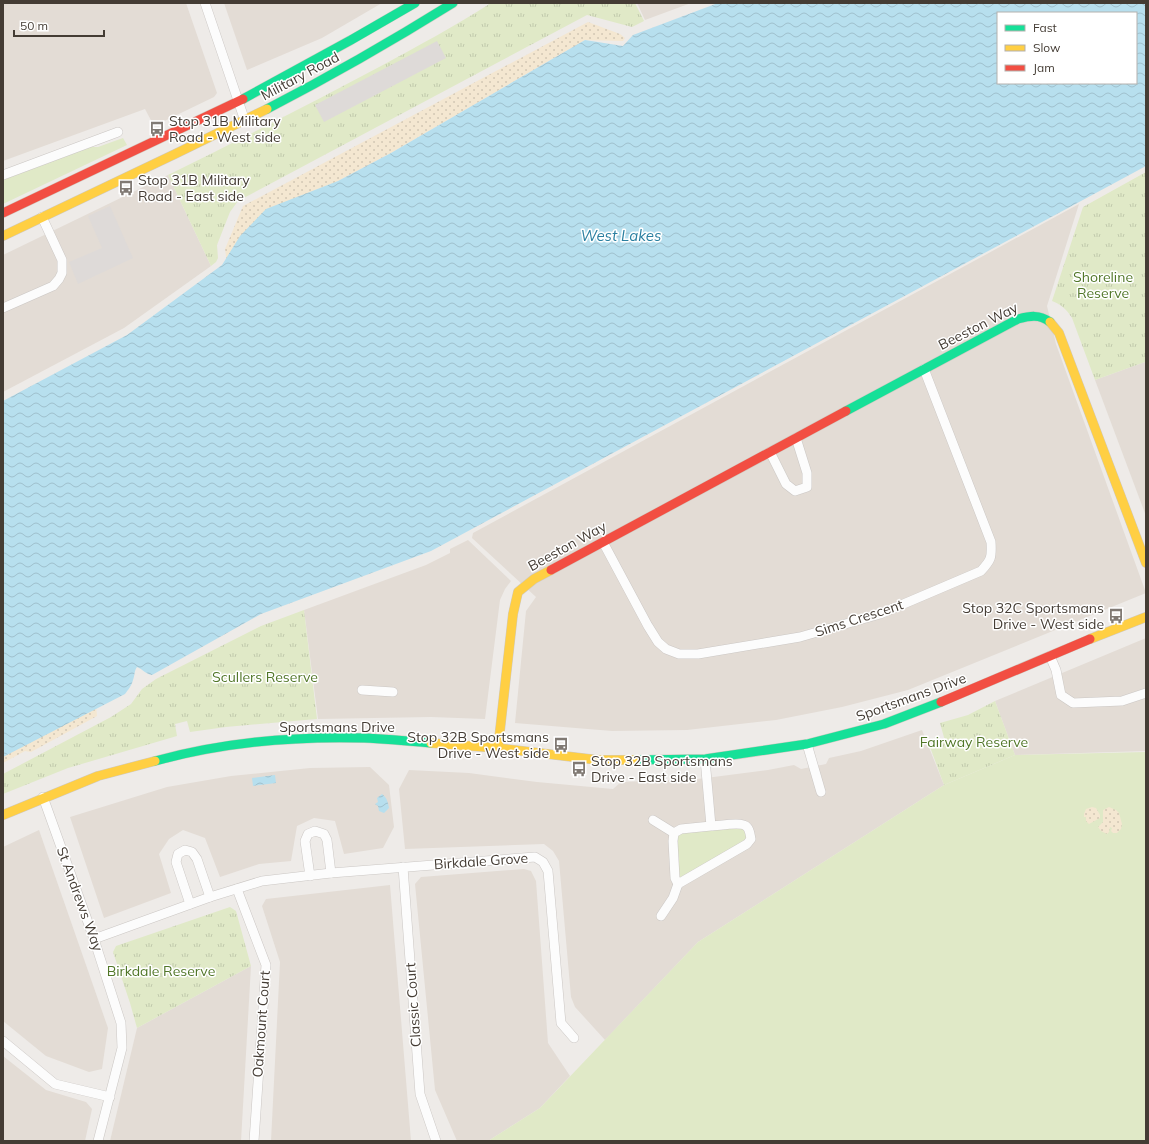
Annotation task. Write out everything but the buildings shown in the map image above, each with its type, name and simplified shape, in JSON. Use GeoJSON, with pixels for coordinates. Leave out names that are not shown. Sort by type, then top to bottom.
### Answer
{"type":"FeatureCollection","features":[{"type":"Feature","properties":{"kind":"street"},"geometry":{"type":"LineString","coordinates":[[205,3],[245,121]]}},
{"type":"Feature","properties":{"kind":"street","name":"Military Road"},"geometry":{"type":"LineString","coordinates":[[3,213],[239,101],[351,40],[414,3]]}},
{"type":"Feature","properties":{"kind":"street","name":"Military Road"},"geometry":{"type":"LineString","coordinates":[[3,236],[245,121],[362,58],[421,24],[453,3]]}},
{"type":"Feature","properties":{"kind":"street"},"geometry":{"type":"LineString","coordinates":[[3,175],[118,132]]}},
{"type":"Feature","properties":{"kind":"street"},"geometry":{"type":"LineString","coordinates":[[3,308],[53,286],[62,273],[62,260],[42,217]]}},
{"type":"Feature","properties":{"kind":"street","name":"Beeston Way"},"geometry":{"type":"LineString","coordinates":[[498,748],[513,614],[518,592],[534,579],[1018,319],[1038,315],[1049,321],[1059,333],[1146,563]]}},
{"type":"Feature","properties":{"kind":"street","name":"Sims Crescent"},"geometry":{"type":"LineString","coordinates":[[602,542],[658,642],[666,649],[679,654],[698,654],[800,637],[880,614],[981,572],[990,561],[991,542],[924,369]]}},
{"type":"Feature","properties":{"kind":"street"},"geometry":{"type":"LineString","coordinates":[[770,452],[786,484],[795,491],[807,487],[807,473],[796,438]]}},
{"type":"Feature","properties":{"kind":"street","name":"Sportsmans Drive"},"geometry":{"type":"LineString","coordinates":[[3,815],[43,797],[98,776],[168,757],[229,746],[283,740],[364,738],[498,748],[598,760],[705,759],[807,744],[884,724],[964,694],[1087,640],[1146,617]]}},
{"type":"Feature","properties":{"kind":"street"},"geometry":{"type":"LineString","coordinates":[[1050,656],[1056,670],[1061,695],[1073,703],[1122,701],[1146,693]]}},
{"type":"Feature","properties":{"kind":"street"},"geometry":{"type":"LineString","coordinates":[[362,690],[393,692]]}},
{"type":"Feature","properties":{"kind":"street"},"geometry":{"type":"LineString","coordinates":[[807,744],[820,792]]}},
{"type":"Feature","properties":{"kind":"street"},"geometry":{"type":"LineString","coordinates":[[705,759],[711,826]]}},
{"type":"Feature","properties":{"kind":"street","name":"St Andrews Way"},"geometry":{"type":"LineString","coordinates":[[43,797],[94,939],[121,1023],[122,1048],[98,1141]]}},
{"type":"Feature","properties":{"kind":"street"},"geometry":{"type":"LineString","coordinates":[[653,820],[674,833]]}},
{"type":"Feature","properties":{"kind":"street"},"geometry":{"type":"LineString","coordinates":[[661,916],[673,898],[678,884],[747,844],[751,839],[748,827],[742,824],[711,826],[681,830],[674,833]]}},
{"type":"Feature","properties":{"kind":"street"},"geometry":{"type":"LineString","coordinates":[[310,876],[305,841],[308,834],[315,831],[324,834],[327,840],[331,873]]}},
{"type":"Feature","properties":{"kind":"street"},"geometry":{"type":"LineString","coordinates":[[674,833],[675,878],[678,884]]}},
{"type":"Feature","properties":{"kind":"street"},"geometry":{"type":"LineString","coordinates":[[190,904],[176,862],[178,854],[185,850],[192,852],[197,859],[210,897]]}},
{"type":"Feature","properties":{"kind":"street","name":"Birkdale Grove"},"geometry":{"type":"LineString","coordinates":[[94,939],[210,897],[262,881],[331,873],[535,857],[543,862],[548,871],[561,1023],[574,1038]]}},
{"type":"Feature","properties":{"kind":"street","name":"Classic Court"},"geometry":{"type":"LineString","coordinates":[[403,867],[420,1094],[436,1141]]}},
{"type":"Feature","properties":{"kind":"street","name":"Oakmount Court"},"geometry":{"type":"LineString","coordinates":[[237,889],[266,965],[254,1141]]}},
{"type":"Feature","properties":{"kind":"street"},"geometry":{"type":"LineString","coordinates":[[3,1041],[55,1084],[110,1097]]}},
{"type":"Feature","properties":{"kind":"shaded area"},"geometry":{"type":"Polygon","coordinates":[[[3,3],[186,3],[217,93],[214,97],[154,126],[145,109],[3,161],[3,3]]]}},
{"type":"Feature","properties":{"kind":"shaded area"},"geometry":{"type":"Polygon","coordinates":[[[224,3],[382,3],[322,38],[247,70],[224,3]]]}},
{"type":"Feature","properties":{"kind":"shaded area"},"geometry":{"type":"Polygon","coordinates":[[[637,3],[691,3],[645,20],[637,3]]]}},
{"type":"Feature","properties":{"kind":"shaded area"},"geometry":{"type":"Polygon","coordinates":[[[437,41],[446,58],[324,122],[315,105],[437,41]]]}},
{"type":"Feature","properties":{"kind":"shaded area"},"geometry":{"type":"Polygon","coordinates":[[[168,175],[211,266],[124,328],[3,392],[3,255],[168,175]]]}},
{"type":"Feature","properties":{"kind":"shaded area"},"geometry":{"type":"Polygon","coordinates":[[[1079,204],[1047,306],[1056,344],[1146,593],[908,690],[842,707],[776,720],[687,730],[612,731],[515,723],[526,611],[536,597],[472,538],[473,533],[1079,204]]]}},
{"type":"Feature","properties":{"kind":"shaded area"},"geometry":{"type":"Polygon","coordinates":[[[110,206],[133,258],[78,284],[69,262],[102,248],[88,216],[110,206]]]}},
{"type":"Feature","properties":{"kind":"shaded area"},"geometry":{"type":"Polygon","coordinates":[[[1146,360],[1146,516],[1095,380],[1145,362],[1146,360]]]}},
{"type":"Feature","properties":{"kind":"shaded area"},"geometry":{"type":"Polygon","coordinates":[[[468,540],[511,581],[500,600],[485,719],[431,717],[318,719],[304,610],[426,565],[450,553],[450,549],[468,540]]]}},
{"type":"Feature","properties":{"kind":"shaded area"},"geometry":{"type":"Polygon","coordinates":[[[1146,638],[1146,751],[1015,755],[995,701],[1146,638]]]}},
{"type":"Feature","properties":{"kind":"shaded area"},"geometry":{"type":"Polygon","coordinates":[[[922,730],[944,785],[698,942],[605,1040],[575,1007],[571,997],[559,861],[553,851],[544,844],[405,849],[399,789],[409,770],[469,773],[537,782],[613,789],[621,782],[698,779],[794,765],[801,769],[826,764],[829,758],[861,751],[922,730]]]}},
{"type":"Feature","properties":{"kind":"shaded area"},"geometry":{"type":"Polygon","coordinates":[[[370,767],[389,785],[394,827],[383,848],[344,854],[335,821],[314,818],[297,826],[291,861],[259,864],[220,877],[205,838],[183,830],[169,839],[159,854],[171,893],[104,918],[70,817],[167,787],[231,776],[310,768],[370,767]]]}},
{"type":"Feature","properties":{"kind":"shaded area"},"geometry":{"type":"Polygon","coordinates":[[[39,830],[108,1028],[102,1069],[89,1072],[46,1056],[3,1021],[3,847],[39,830]]]}},
{"type":"Feature","properties":{"kind":"shaded area"},"geometry":{"type":"Polygon","coordinates":[[[524,869],[531,871],[536,881],[548,1043],[570,1076],[540,1108],[488,1141],[457,1141],[435,1090],[415,884],[421,877],[524,869]]]}},
{"type":"Feature","properties":{"kind":"shaded area"},"geometry":{"type":"Polygon","coordinates":[[[390,885],[411,1141],[271,1141],[280,962],[262,906],[266,899],[390,885]]]}},
{"type":"Feature","properties":{"kind":"shaded area"},"geometry":{"type":"Polygon","coordinates":[[[251,966],[241,1141],[110,1141],[137,1028],[251,966]]]}},
{"type":"Feature","properties":{"kind":"shaded area"},"geometry":{"type":"Polygon","coordinates":[[[3,1056],[46,1090],[86,1102],[92,1109],[85,1141],[3,1141],[3,1056]]]}},
{"type":"Feature","properties":{"kind":"green space"},"geometry":{"type":"Polygon","coordinates":[[[491,3],[635,3],[644,21],[632,27],[587,15],[238,201],[230,212],[217,245],[218,258],[211,266],[168,175],[381,66],[450,28],[491,3]]]}},
{"type":"Feature","properties":{"kind":"green space"},"geometry":{"type":"Polygon","coordinates":[[[123,138],[127,145],[3,204],[3,180],[91,147],[98,147],[123,138]]]}},
{"type":"Feature","properties":{"kind":"green space","name":"Shoreline Reserve"},"geometry":{"type":"Polygon","coordinates":[[[1146,172],[1146,360],[1145,362],[1095,380],[1072,318],[1064,308],[1052,301],[1083,207],[1146,172]]]}},
{"type":"Feature","properties":{"kind":"green space","name":"Scullers Reserve"},"geometry":{"type":"Polygon","coordinates":[[[304,610],[317,719],[226,727],[190,732],[187,721],[175,724],[177,736],[68,768],[3,794],[3,774],[111,717],[131,704],[142,689],[156,679],[261,626],[304,610]]]}},
{"type":"Feature","properties":{"kind":"green space","name":"Fairway Reserve"},"geometry":{"type":"Polygon","coordinates":[[[995,701],[1015,755],[944,785],[930,747],[945,741],[940,723],[968,715],[995,701]]]}},
{"type":"Feature","properties":{"kind":"green space"},"geometry":{"type":"Polygon","coordinates":[[[1146,752],[1146,1141],[488,1141],[540,1108],[698,942],[944,785],[1015,755],[1146,752]]]}},
{"type":"Feature","properties":{"kind":"green space"},"geometry":{"type":"Polygon","coordinates":[[[742,824],[751,839],[678,884],[673,841],[681,829],[742,824]]]}},
{"type":"Feature","properties":{"kind":"green space","name":"Birkdale Reserve"},"geometry":{"type":"Polygon","coordinates":[[[230,907],[236,911],[251,966],[137,1028],[113,952],[116,946],[230,907]]]}},
{"type":"Feature","properties":{"kind":"sand"},"geometry":{"type":"Polygon","coordinates":[[[588,22],[620,34],[625,38],[623,41],[585,40],[391,153],[268,218],[227,264],[225,249],[243,206],[588,22]]]}},
{"type":"Feature","properties":{"kind":"sand"},"geometry":{"type":"Polygon","coordinates":[[[96,705],[97,716],[31,752],[25,751],[3,763],[3,740],[96,705]]]}},
{"type":"Feature","properties":{"kind":"sand"},"geometry":{"type":"Polygon","coordinates":[[[1092,807],[1096,808],[1100,818],[1089,824],[1086,821],[1086,817],[1084,817],[1084,814],[1086,809],[1092,807]]]}},
{"type":"Feature","properties":{"kind":"sand"},"geometry":{"type":"Polygon","coordinates":[[[1109,807],[1119,813],[1122,824],[1121,829],[1117,833],[1113,833],[1111,831],[1112,828],[1110,827],[1107,834],[1101,831],[1098,827],[1103,822],[1103,810],[1109,807]]]}},
{"type":"Feature","properties":{"kind":"water","name":"West Lakes"},"geometry":{"type":"Polygon","coordinates":[[[718,3],[1146,3],[1146,166],[431,551],[261,614],[152,675],[137,667],[132,684],[125,694],[3,757],[3,401],[127,335],[222,265],[240,236],[266,209],[338,181],[391,153],[585,40],[623,46],[633,35],[718,3]]]}},
{"type":"Feature","properties":{"kind":"water"},"geometry":{"type":"Polygon","coordinates":[[[275,775],[276,783],[253,786],[252,778],[275,775]]]}},
{"type":"Feature","properties":{"kind":"water"},"geometry":{"type":"Polygon","coordinates":[[[382,794],[387,800],[389,808],[384,813],[379,811],[378,806],[375,804],[378,802],[377,798],[382,794]]]}},
{"type":"Feature","properties":{"kind":"traffic: fast"},"geometry":{"type":"LineString","coordinates":[[243,99],[415,3]]}},
{"type":"Feature","properties":{"kind":"traffic: fast"},"geometry":{"type":"LineString","coordinates":[[267,109],[361,58],[453,3]]}},
{"type":"Feature","properties":{"kind":"traffic: fast"},"geometry":{"type":"LineString","coordinates":[[846,411],[1018,319],[1034,316],[1046,319],[1050,322]]}},
{"type":"Feature","properties":{"kind":"traffic: fast"},"geometry":{"type":"LineString","coordinates":[[635,760],[705,759],[807,744],[884,724],[941,702]]}},
{"type":"Feature","properties":{"kind":"traffic: fast"},"geometry":{"type":"LineString","coordinates":[[155,761],[232,745],[312,738],[389,739],[431,743]]}},
{"type":"Feature","properties":{"kind":"traffic: slow"},"geometry":{"type":"LineString","coordinates":[[3,236],[267,109]]}},
{"type":"Feature","properties":{"kind":"traffic: slow"},"geometry":{"type":"LineString","coordinates":[[1050,322],[1059,333],[1146,563]]}},
{"type":"Feature","properties":{"kind":"traffic: slow"},"geometry":{"type":"LineString","coordinates":[[498,748],[513,614],[518,592],[534,579],[551,570]]}},
{"type":"Feature","properties":{"kind":"traffic: slow"},"geometry":{"type":"LineString","coordinates":[[1090,639],[1146,617]]}},
{"type":"Feature","properties":{"kind":"traffic: slow"},"geometry":{"type":"LineString","coordinates":[[431,743],[498,748],[598,760],[635,760]]}},
{"type":"Feature","properties":{"kind":"traffic: slow"},"geometry":{"type":"LineString","coordinates":[[3,815],[98,776],[155,761]]}},
{"type":"Feature","properties":{"kind":"traffic: jam"},"geometry":{"type":"LineString","coordinates":[[3,213],[243,99]]}},
{"type":"Feature","properties":{"kind":"traffic: jam"},"geometry":{"type":"LineString","coordinates":[[551,570],[846,411]]}},
{"type":"Feature","properties":{"kind":"traffic: jam"},"geometry":{"type":"LineString","coordinates":[[941,702],[1090,639]]}},
{"type":"Feature","properties":{"kind":"place","name":"Stop 31B Military Road - West side"},"geometry":{"type":"Point","coordinates":[157,129]}},
{"type":"Feature","properties":{"kind":"place","name":"Stop 31B Military Road - East side"},"geometry":{"type":"Point","coordinates":[126,188]}},
{"type":"Feature","properties":{"kind":"place","name":"Stop 32C Sportsmans Drive - West side"},"geometry":{"type":"Point","coordinates":[1116,616]}},
{"type":"Feature","properties":{"kind":"place","name":"Stop 32B Sportsmans Drive - West side"},"geometry":{"type":"Point","coordinates":[561,745]}},
{"type":"Feature","properties":{"kind":"place","name":"Stop 32B Sportsmans Drive - East side"},"geometry":{"type":"Point","coordinates":[579,769]}}]}
